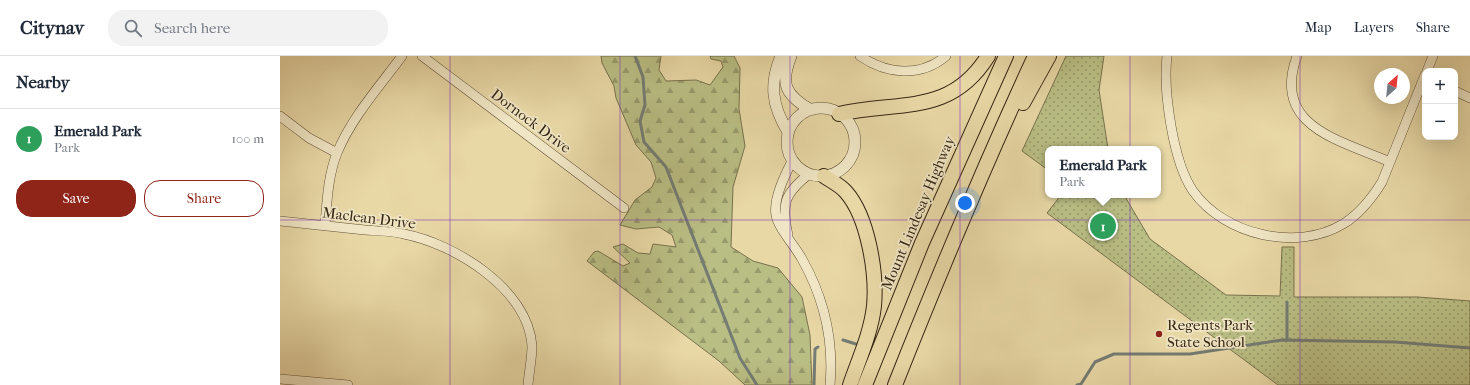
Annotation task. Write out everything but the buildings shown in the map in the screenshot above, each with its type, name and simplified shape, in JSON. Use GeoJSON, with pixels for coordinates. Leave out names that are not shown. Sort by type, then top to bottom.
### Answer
{"type":"FeatureCollection","features":[{"type":"Feature","properties":{"kind":"highway"},"geometry":{"type":"LineString","coordinates":[[839,114],[858,110],[920,104],[937,99],[964,84],[978,71],[988,56]]}},
{"type":"Feature","properties":{"kind":"highway","name":"Mount Lindesay Highway"},"geometry":{"type":"LineString","coordinates":[[865,385],[922,243],[1006,56]]}},
{"type":"Feature","properties":{"kind":"highway"},"geometry":{"type":"LineString","coordinates":[[894,385],[994,146],[1036,56]]}},
{"type":"Feature","properties":{"kind":"highway"},"geometry":{"type":"LineString","coordinates":[[994,146],[1011,125],[1049,56]]}},
{"type":"Feature","properties":{"kind":"highway"},"geometry":{"type":"LineString","coordinates":[[824,176],[848,194],[861,220],[872,258],[874,306],[865,342],[850,385]]}},
{"type":"Feature","properties":{"kind":"street"},"geometry":{"type":"LineString","coordinates":[[325,225],[329,186],[337,154],[353,122],[402,56]]}},
{"type":"Feature","properties":{"kind":"street","name":"Dornock Drive"},"geometry":{"type":"LineString","coordinates":[[422,56],[624,208]]}},
{"type":"Feature","properties":{"kind":"street"},"geometry":{"type":"LineString","coordinates":[[781,56],[774,75],[773,89],[782,122],[788,132]]}},
{"type":"Feature","properties":{"kind":"street"},"geometry":{"type":"LineString","coordinates":[[791,56],[786,71],[786,87],[794,99],[811,110]]}},
{"type":"Feature","properties":{"kind":"street"},"geometry":{"type":"LineString","coordinates":[[860,56],[873,65],[895,71],[920,69],[934,64],[946,56]]}},
{"type":"Feature","properties":{"kind":"street"},"geometry":{"type":"LineString","coordinates":[[1167,56],[1165,72],[1175,149],[1182,171],[1193,192],[1225,221],[1244,229],[1285,238],[1307,237],[1326,232],[1344,224],[1361,211],[1382,182],[1422,83]]}},
{"type":"Feature","properties":{"kind":"street"},"geometry":{"type":"LineString","coordinates":[[1297,56],[1292,76],[1292,91],[1296,108],[1306,122],[1319,131],[1390,162]]}},
{"type":"Feature","properties":{"kind":"street"},"geometry":{"type":"LineString","coordinates":[[1428,68],[1433,56]]}},
{"type":"Feature","properties":{"kind":"street"},"geometry":{"type":"LineString","coordinates":[[1458,92],[1470,98]]}},
{"type":"Feature","properties":{"kind":"street"},"geometry":{"type":"LineString","coordinates":[[820,108],[839,114],[851,128],[854,146],[848,163],[837,172],[824,176],[809,174],[799,169],[792,160],[786,142],[788,132],[796,118],[811,110],[820,108]]}},
{"type":"Feature","properties":{"kind":"street"},"geometry":{"type":"LineString","coordinates":[[280,116],[309,138],[337,154]]}},
{"type":"Feature","properties":{"kind":"street"},"geometry":{"type":"LineString","coordinates":[[792,160],[775,205],[777,224],[788,237],[812,278],[827,319],[831,355],[830,385]]}},
{"type":"Feature","properties":{"kind":"street"},"geometry":{"type":"LineString","coordinates":[[788,237],[784,214],[785,204],[793,187],[809,174]]}},
{"type":"Feature","properties":{"kind":"street","name":"Maclean Drive"},"geometry":{"type":"LineString","coordinates":[[280,221],[404,234],[431,241],[461,256],[495,280],[514,299],[525,319],[532,345],[528,385]]}},
{"type":"Feature","properties":{"kind":"street"},"geometry":{"type":"LineString","coordinates":[[280,379],[348,385]]}},
{"type":"Feature","properties":{"kind":"green space"},"geometry":{"type":"Polygon","coordinates":[[[601,56],[661,56],[659,70],[666,81],[696,80],[710,85],[723,67],[721,61],[711,59],[710,56],[734,56],[740,68],[739,109],[745,146],[733,187],[731,247],[753,261],[778,268],[802,297],[810,335],[812,385],[745,385],[719,361],[587,261],[594,252],[598,251],[623,266],[630,263],[613,247],[623,244],[638,253],[650,254],[653,244],[676,247],[672,235],[659,227],[636,229],[620,225],[635,200],[652,187],[656,178],[651,162],[636,145],[616,98],[614,86],[602,63],[601,56]]]}},
{"type":"Feature","properties":{"kind":"green space"},"geometry":{"type":"Polygon","coordinates":[[[1066,56],[1104,56],[1099,90],[1108,146],[1045,146],[1045,168],[1022,151],[1066,56]]]}},
{"type":"Feature","properties":{"kind":"green space"},"geometry":{"type":"Polygon","coordinates":[[[1059,198],[1126,198],[1150,239],[1226,295],[1280,296],[1282,247],[1294,247],[1294,297],[1418,297],[1470,301],[1470,385],[1278,385],[1047,213],[1059,198]]]}},
{"type":"Feature","properties":{"kind":"waterway"},"geometry":{"type":"LineString","coordinates":[[635,56],[643,77],[645,105],[640,121],[644,142],[666,167],[740,358],[757,385]]}},
{"type":"Feature","properties":{"kind":"waterway"},"geometry":{"type":"LineString","coordinates":[[1287,302],[1287,340]]}},
{"type":"Feature","properties":{"kind":"waterway"},"geometry":{"type":"LineString","coordinates":[[843,340],[856,344]]}},
{"type":"Feature","properties":{"kind":"waterway"},"geometry":{"type":"LineString","coordinates":[[1077,385],[1081,384],[1095,362],[1114,354],[1190,354],[1282,340],[1395,342],[1470,348]]}},
{"type":"Feature","properties":{"kind":"waterway"},"geometry":{"type":"LineString","coordinates":[[814,385],[815,349],[818,347]]}},
{"type":"Feature","properties":{"kind":"place","name":"Emerald Park"},"geometry":{"type":"Point","coordinates":[1103,226]}},
{"type":"Feature","properties":{"kind":"place","name":"Regents Park State School"},"geometry":{"type":"Point","coordinates":[1159,334]}}]}
